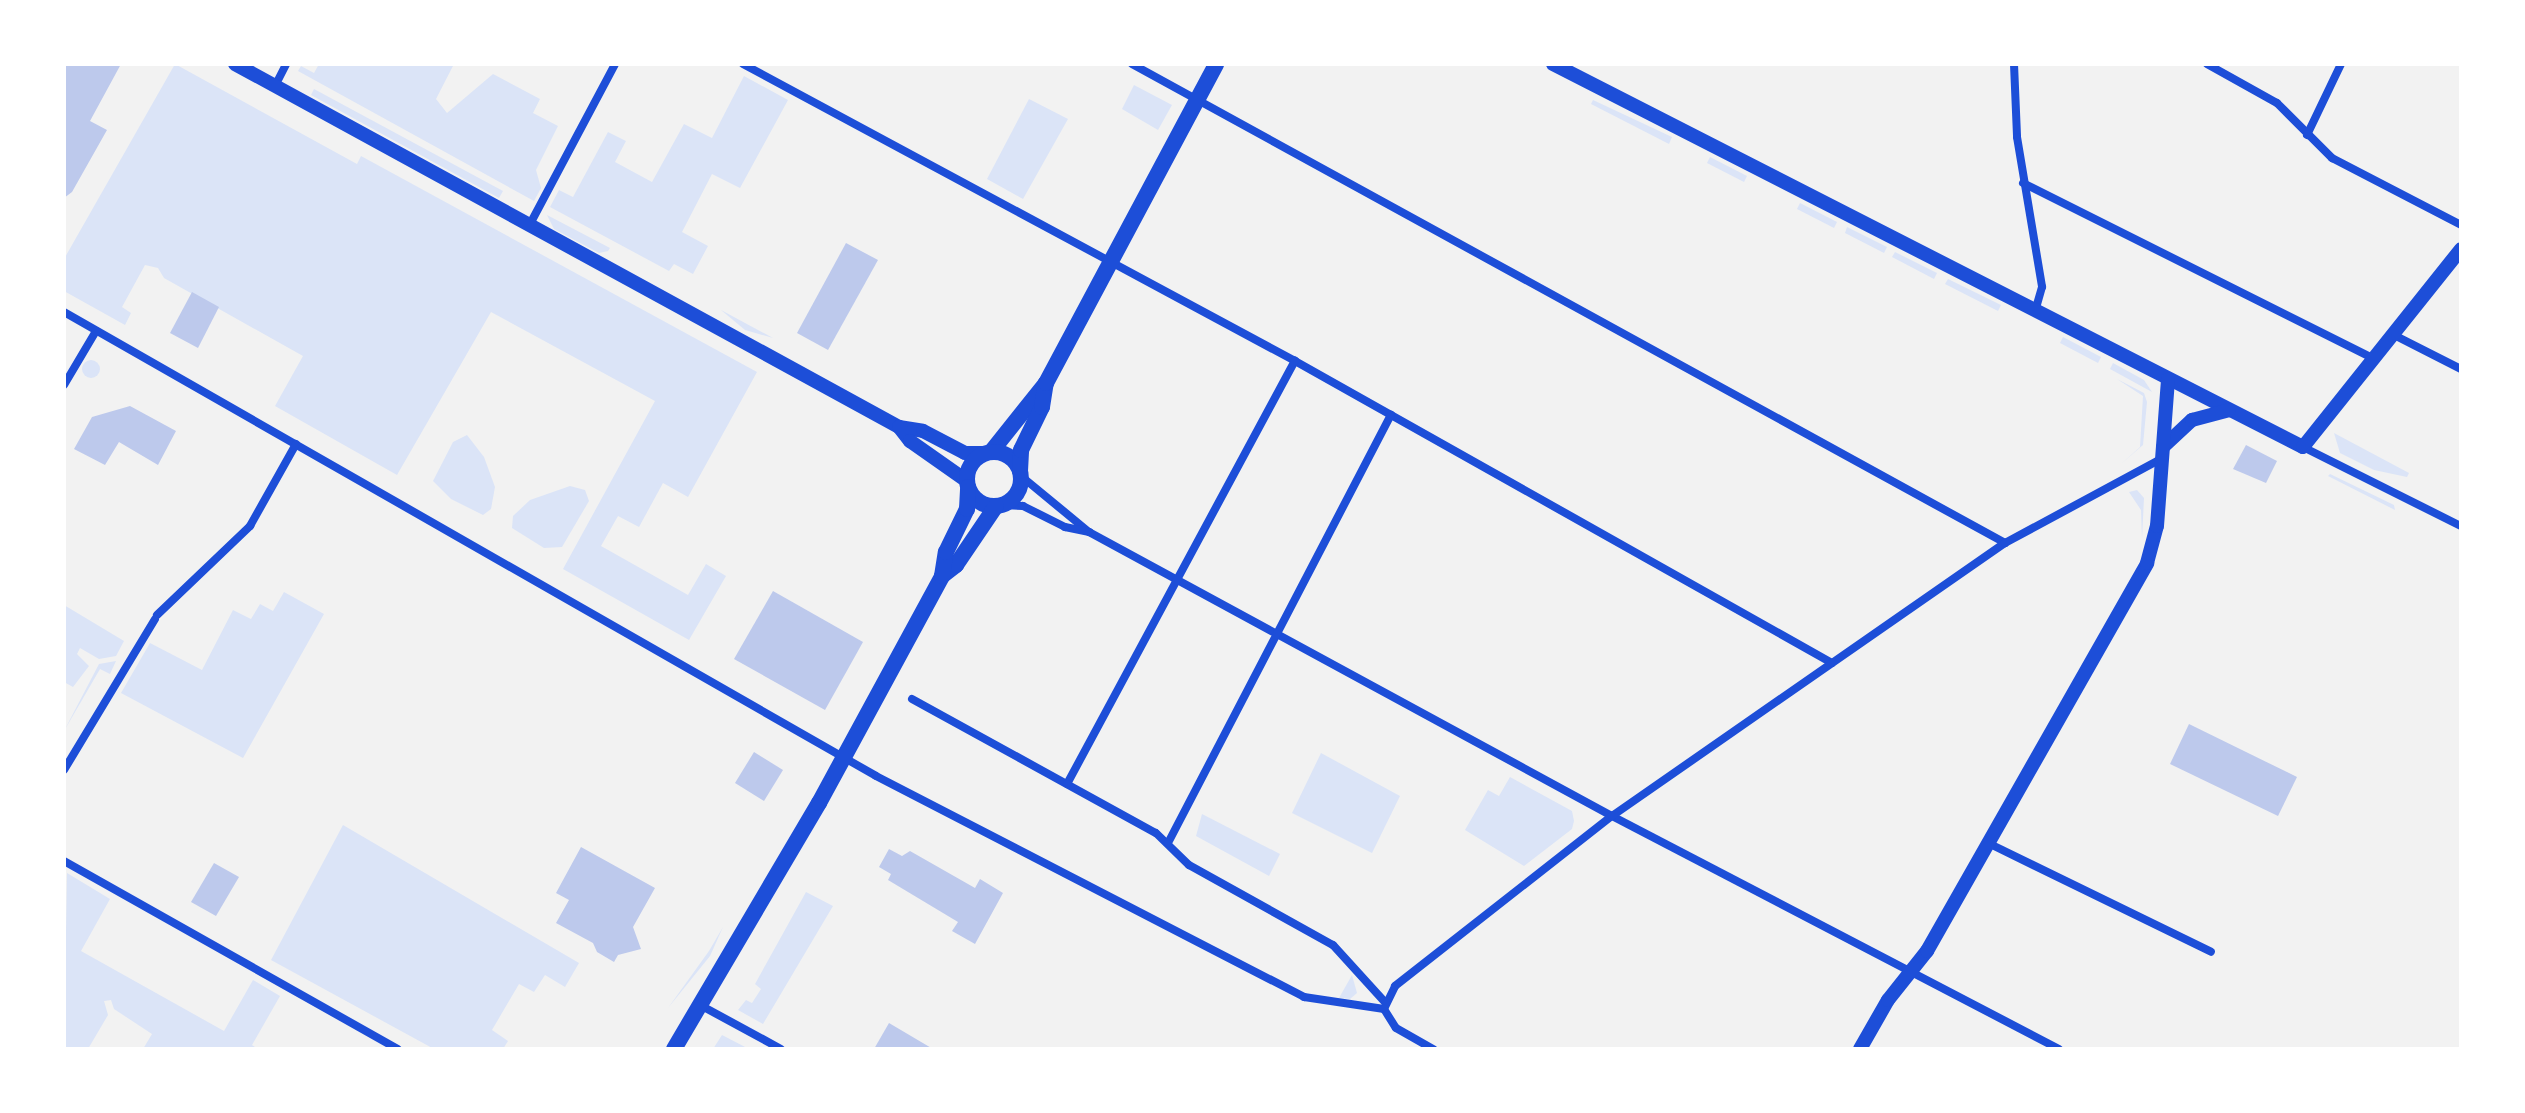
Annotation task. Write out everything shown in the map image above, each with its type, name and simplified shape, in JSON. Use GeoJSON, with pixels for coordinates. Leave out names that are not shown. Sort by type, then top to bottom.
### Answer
{"type":"FeatureCollection","features":[{"type":"Feature","properties":{"kind":"main road"},"geometry":{"type":"LineString","coordinates":[[674,1049],[844,757],[942,576],[946,552],[967,509],[970,467],[989,453],[1046,383],[1216,64]]}},
{"type":"Feature","properties":{"kind":"main road"},"geometry":{"type":"LineString","coordinates":[[942,576],[956,565],[1000,506],[1017,494],[1021,450],[1042,407],[1046,383]]}},
{"type":"Feature","properties":{"kind":"main road"},"geometry":{"type":"LineString","coordinates":[[989,453],[1009,457],[1020,474]]}},
{"type":"Feature","properties":{"kind":"main road"},"geometry":{"type":"LineString","coordinates":[[968,484],[976,499],[1000,506]]}},
{"type":"Feature","properties":{"kind":"street"},"geometry":{"type":"LineString","coordinates":[[235,64],[899,427],[923,431],[965,453],[989,453]]}},
{"type":"Feature","properties":{"kind":"street"},"geometry":{"type":"LineString","coordinates":[[275,86],[286,64]]}},
{"type":"Feature","properties":{"kind":"street"},"geometry":{"type":"LineString","coordinates":[[529,226],[615,64]]}},
{"type":"Feature","properties":{"kind":"street"},"geometry":{"type":"LineString","coordinates":[[743,64],[1295,361],[1832,663]]}},
{"type":"Feature","properties":{"kind":"street"},"geometry":{"type":"LineString","coordinates":[[1132,64],[2005,543]]}},
{"type":"Feature","properties":{"kind":"street"},"geometry":{"type":"LineString","coordinates":[[1553,64],[2461,526]]}},
{"type":"Feature","properties":{"kind":"street"},"geometry":{"type":"LineString","coordinates":[[2014,64],[2023,183],[2042,287],[2035,311]]}},
{"type":"Feature","properties":{"kind":"street"},"geometry":{"type":"LineString","coordinates":[[2207,64],[2277,103],[2307,135],[2341,163],[2461,225]]}},
{"type":"Feature","properties":{"kind":"street"},"geometry":{"type":"LineString","coordinates":[[2307,135],[2341,64]]}},
{"type":"Feature","properties":{"kind":"street"},"geometry":{"type":"LineString","coordinates":[[2023,183],[2372,358]]}},
{"type":"Feature","properties":{"kind":"street"},"geometry":{"type":"LineString","coordinates":[[2303,447],[2461,249]]}},
{"type":"Feature","properties":{"kind":"street"},"geometry":{"type":"LineString","coordinates":[[64,312],[844,757],[1304,997],[1384,1005]]}},
{"type":"Feature","properties":{"kind":"street"},"geometry":{"type":"LineString","coordinates":[[64,385],[96,331]]}},
{"type":"Feature","properties":{"kind":"street"},"geometry":{"type":"LineString","coordinates":[[2392,334],[2461,369]]}},
{"type":"Feature","properties":{"kind":"street"},"geometry":{"type":"LineString","coordinates":[[1067,784],[1295,361]]}},
{"type":"Feature","properties":{"kind":"street"},"geometry":{"type":"LineString","coordinates":[[1860,1049],[1988,843],[2147,563],[2157,526],[2168,379]]}},
{"type":"Feature","properties":{"kind":"street"},"geometry":{"type":"LineString","coordinates":[[1384,1005],[1408,974],[1612,816],[2005,543],[2162,453],[2192,420],[2230,410]]}},
{"type":"Feature","properties":{"kind":"street"},"geometry":{"type":"LineString","coordinates":[[1168,843],[1391,414]]}},
{"type":"Feature","properties":{"kind":"street"},"geometry":{"type":"LineString","coordinates":[[899,427],[916,446],[968,484]]}},
{"type":"Feature","properties":{"kind":"street"},"geometry":{"type":"LineString","coordinates":[[64,770],[156,617],[250,526],[296,444]]}},
{"type":"Feature","properties":{"kind":"street"},"geometry":{"type":"LineString","coordinates":[[1020,474],[1078,518],[1089,532]]}},
{"type":"Feature","properties":{"kind":"street"},"geometry":{"type":"LineString","coordinates":[[1000,506],[1023,506],[1065,527],[1089,532],[1612,816],[2059,1049]]}},
{"type":"Feature","properties":{"kind":"street"},"geometry":{"type":"LineString","coordinates":[[912,699],[1168,843],[1189,865],[1309,931],[1346,955],[1384,1005],[1396,1028],[1433,1049]]}},
{"type":"Feature","properties":{"kind":"street"},"geometry":{"type":"LineString","coordinates":[[1988,843],[2211,952]]}},
{"type":"Feature","properties":{"kind":"street"},"geometry":{"type":"LineString","coordinates":[[64,861],[398,1049]]}},
{"type":"Feature","properties":{"kind":"street"},"geometry":{"type":"LineString","coordinates":[[700,1005],[781,1049]]}},
{"type":"Feature","properties":{"kind":"shaded area"},"geometry":{"type":"Polygon","coordinates":[[[175,64],[357,164],[361,156],[757,372],[688,497],[663,483],[639,527],[618,516],[601,546],[688,595],[706,564],[726,576],[689,640],[563,569],[655,401],[491,312],[397,475],[275,406],[303,356],[164,278],[158,268],[145,265],[122,307],[131,313],[125,325],[64,291],[64,259],[175,64]]]}},
{"type":"Feature","properties":{"kind":"shaded area"},"geometry":{"type":"Polygon","coordinates":[[[319,64],[454,64],[436,99],[447,113],[493,74],[540,99],[533,113],[558,126],[536,170],[541,188],[534,201],[298,71],[301,66],[314,73],[319,64]]]}},
{"type":"Feature","properties":{"kind":"shaded area"},"geometry":{"type":"Polygon","coordinates":[[[744,76],[788,100],[740,188],[712,174],[682,232],[708,246],[693,274],[674,264],[669,271],[550,207],[559,190],[573,197],[608,132],[626,141],[615,162],[652,182],[684,124],[712,138],[744,76]]]}},
{"type":"Feature","properties":{"kind":"shaded area"},"geometry":{"type":"Polygon","coordinates":[[[1134,85],[1172,105],[1158,130],[1122,109],[1134,85]]]}},
{"type":"Feature","properties":{"kind":"shaded area"},"geometry":{"type":"Polygon","coordinates":[[[314,89],[503,191],[499,198],[311,95],[314,89]]]}},
{"type":"Feature","properties":{"kind":"shaded area"},"geometry":{"type":"Polygon","coordinates":[[[1029,99],[1068,119],[1023,199],[987,179],[1029,99]]]}},
{"type":"Feature","properties":{"kind":"shaded area"},"geometry":{"type":"Polygon","coordinates":[[[1593,100],[1672,137],[1669,144],[1591,104],[1593,100]]]}},
{"type":"Feature","properties":{"kind":"shaded area"},"geometry":{"type":"Polygon","coordinates":[[[1710,157],[1747,176],[1744,182],[1707,163],[1710,157]]]}},
{"type":"Feature","properties":{"kind":"shaded area"},"geometry":{"type":"Polygon","coordinates":[[[1800,203],[1837,222],[1834,228],[1797,209],[1800,203]]]}},
{"type":"Feature","properties":{"kind":"shaded area"},"geometry":{"type":"Polygon","coordinates":[[[547,215],[610,248],[599,253],[554,229],[547,215]]]}},
{"type":"Feature","properties":{"kind":"shaded area"},"geometry":{"type":"Polygon","coordinates":[[[1847,227],[1887,247],[1884,253],[1845,233],[1847,227]]]}},
{"type":"Feature","properties":{"kind":"shaded area"},"geometry":{"type":"Polygon","coordinates":[[[1895,252],[1937,273],[1934,279],[1892,257],[1895,252]]]}},
{"type":"Feature","properties":{"kind":"shaded area"},"geometry":{"type":"Polygon","coordinates":[[[1948,279],[2001,305],[1998,311],[1945,284],[1948,279]]]}},
{"type":"Feature","properties":{"kind":"shaded area"},"geometry":{"type":"Polygon","coordinates":[[[721,310],[773,338],[745,330],[721,310]]]}},
{"type":"Feature","properties":{"kind":"shaded area"},"geometry":{"type":"Polygon","coordinates":[[[2063,337],[2101,357],[2098,363],[2060,343],[2063,337]]]}},
{"type":"Feature","properties":{"kind":"shaded area"},"geometry":{"type":"Polygon","coordinates":[[[91,360],[100,369],[91,378],[82,369],[91,360]]]}},
{"type":"Feature","properties":{"kind":"shaded area"},"geometry":{"type":"Polygon","coordinates":[[[2113,363],[2144,380],[2152,392],[2110,369],[2113,363]]]}},
{"type":"Feature","properties":{"kind":"shaded area"},"geometry":{"type":"Polygon","coordinates":[[[2117,379],[2144,393],[2147,402],[2143,445],[2121,464],[2140,447],[2143,396],[2117,379]]]}},
{"type":"Feature","properties":{"kind":"shaded area"},"geometry":{"type":"Polygon","coordinates":[[[2334,433],[2409,473],[2407,477],[2374,470],[2340,453],[2334,433]]]}},
{"type":"Feature","properties":{"kind":"shaded area"},"geometry":{"type":"Polygon","coordinates":[[[467,435],[484,457],[495,487],[491,509],[483,515],[451,499],[433,481],[453,442],[467,435]]]}},
{"type":"Feature","properties":{"kind":"shaded area"},"geometry":{"type":"Polygon","coordinates":[[[2330,474],[2394,505],[2395,510],[2328,476],[2330,474]]]}},
{"type":"Feature","properties":{"kind":"shaded area"},"geometry":{"type":"Polygon","coordinates":[[[570,486],[585,490],[589,501],[562,547],[544,548],[512,528],[513,516],[530,500],[570,486]]]}},
{"type":"Feature","properties":{"kind":"shaded area"},"geometry":{"type":"Polygon","coordinates":[[[2137,490],[2144,498],[2142,539],[2141,510],[2129,492],[2137,490]]]}},
{"type":"Feature","properties":{"kind":"shaded area"},"geometry":{"type":"Polygon","coordinates":[[[284,592],[324,614],[243,758],[121,693],[150,643],[202,670],[233,610],[251,619],[260,604],[273,611],[284,592]]]}},
{"type":"Feature","properties":{"kind":"shaded area"},"geometry":{"type":"Polygon","coordinates":[[[64,605],[124,641],[116,656],[99,659],[80,648],[77,654],[89,666],[73,687],[64,682],[64,605]]]}},
{"type":"Feature","properties":{"kind":"shaded area"},"geometry":{"type":"Polygon","coordinates":[[[116,661],[110,674],[100,669],[64,731],[99,664],[116,661]]]}},
{"type":"Feature","properties":{"kind":"shaded area"},"geometry":{"type":"Polygon","coordinates":[[[1321,753],[1400,796],[1372,853],[1292,813],[1321,753]]]}},
{"type":"Feature","properties":{"kind":"shaded area"},"geometry":{"type":"Polygon","coordinates":[[[1510,777],[1572,811],[1574,821],[1572,829],[1524,866],[1465,830],[1488,790],[1499,796],[1510,777]]]}},
{"type":"Feature","properties":{"kind":"shaded area"},"geometry":{"type":"Polygon","coordinates":[[[1202,814],[1280,854],[1269,876],[1196,836],[1202,814]]]}},
{"type":"Feature","properties":{"kind":"shaded area"},"geometry":{"type":"Polygon","coordinates":[[[343,825],[579,963],[565,987],[545,975],[534,992],[519,984],[492,1030],[508,1041],[503,1049],[434,1049],[271,960],[343,825]]]}},
{"type":"Feature","properties":{"kind":"shaded area"},"geometry":{"type":"Polygon","coordinates":[[[67,873],[110,899],[81,951],[224,1031],[253,980],[280,996],[252,1045],[258,1049],[143,1049],[152,1034],[114,1009],[111,1000],[104,1001],[108,1015],[88,1049],[64,1049],[67,873]]]}},
{"type":"Feature","properties":{"kind":"shaded area"},"geometry":{"type":"Polygon","coordinates":[[[806,892],[833,906],[763,1024],[738,1010],[746,1000],[752,1003],[761,989],[755,984],[806,892]]]}},
{"type":"Feature","properties":{"kind":"shaded area"},"geometry":{"type":"Polygon","coordinates":[[[723,927],[710,956],[668,1008],[709,951],[723,927]]]}},
{"type":"Feature","properties":{"kind":"shaded area"},"geometry":{"type":"Polygon","coordinates":[[[1352,975],[1357,993],[1350,999],[1339,998],[1352,975]]]}},
{"type":"Feature","properties":{"kind":"shaded area"},"geometry":{"type":"Polygon","coordinates":[[[722,1035],[749,1049],[713,1049],[722,1035]]]}},
{"type":"Feature","properties":{"kind":"building"},"geometry":{"type":"Polygon","coordinates":[[[64,64],[121,64],[90,121],[107,130],[72,192],[64,198],[64,64]]]}},
{"type":"Feature","properties":{"kind":"building"},"geometry":{"type":"Polygon","coordinates":[[[846,243],[878,260],[828,350],[797,333],[846,243]]]}},
{"type":"Feature","properties":{"kind":"building"},"geometry":{"type":"Polygon","coordinates":[[[192,292],[219,307],[198,348],[170,333],[192,292]]]}},
{"type":"Feature","properties":{"kind":"building"},"geometry":{"type":"Polygon","coordinates":[[[130,406],[176,431],[158,465],[119,442],[105,465],[74,449],[92,417],[130,406]]]}},
{"type":"Feature","properties":{"kind":"building"},"geometry":{"type":"Polygon","coordinates":[[[2246,445],[2277,461],[2266,483],[2233,469],[2246,445]]]}},
{"type":"Feature","properties":{"kind":"building"},"geometry":{"type":"Polygon","coordinates":[[[773,591],[863,642],[825,710],[734,659],[773,591]]]}},
{"type":"Feature","properties":{"kind":"building"},"geometry":{"type":"Polygon","coordinates":[[[2189,724],[2297,777],[2278,816],[2170,764],[2189,724]]]}},
{"type":"Feature","properties":{"kind":"building"},"geometry":{"type":"Polygon","coordinates":[[[754,752],[783,770],[764,801],[735,783],[754,752]]]}},
{"type":"Feature","properties":{"kind":"building"},"geometry":{"type":"Polygon","coordinates":[[[581,847],[655,888],[633,927],[641,949],[618,955],[614,962],[597,952],[593,943],[556,923],[569,900],[556,893],[581,847]]]}},
{"type":"Feature","properties":{"kind":"building"},"geometry":{"type":"Polygon","coordinates":[[[889,849],[902,856],[910,851],[975,888],[980,879],[1003,893],[975,944],[952,931],[958,922],[888,880],[891,874],[879,867],[889,849]]]}},
{"type":"Feature","properties":{"kind":"building"},"geometry":{"type":"Polygon","coordinates":[[[214,863],[239,877],[216,916],[191,902],[214,863]]]}},
{"type":"Feature","properties":{"kind":"building"},"geometry":{"type":"Polygon","coordinates":[[[889,1023],[933,1049],[874,1049],[889,1023]]]}}]}
